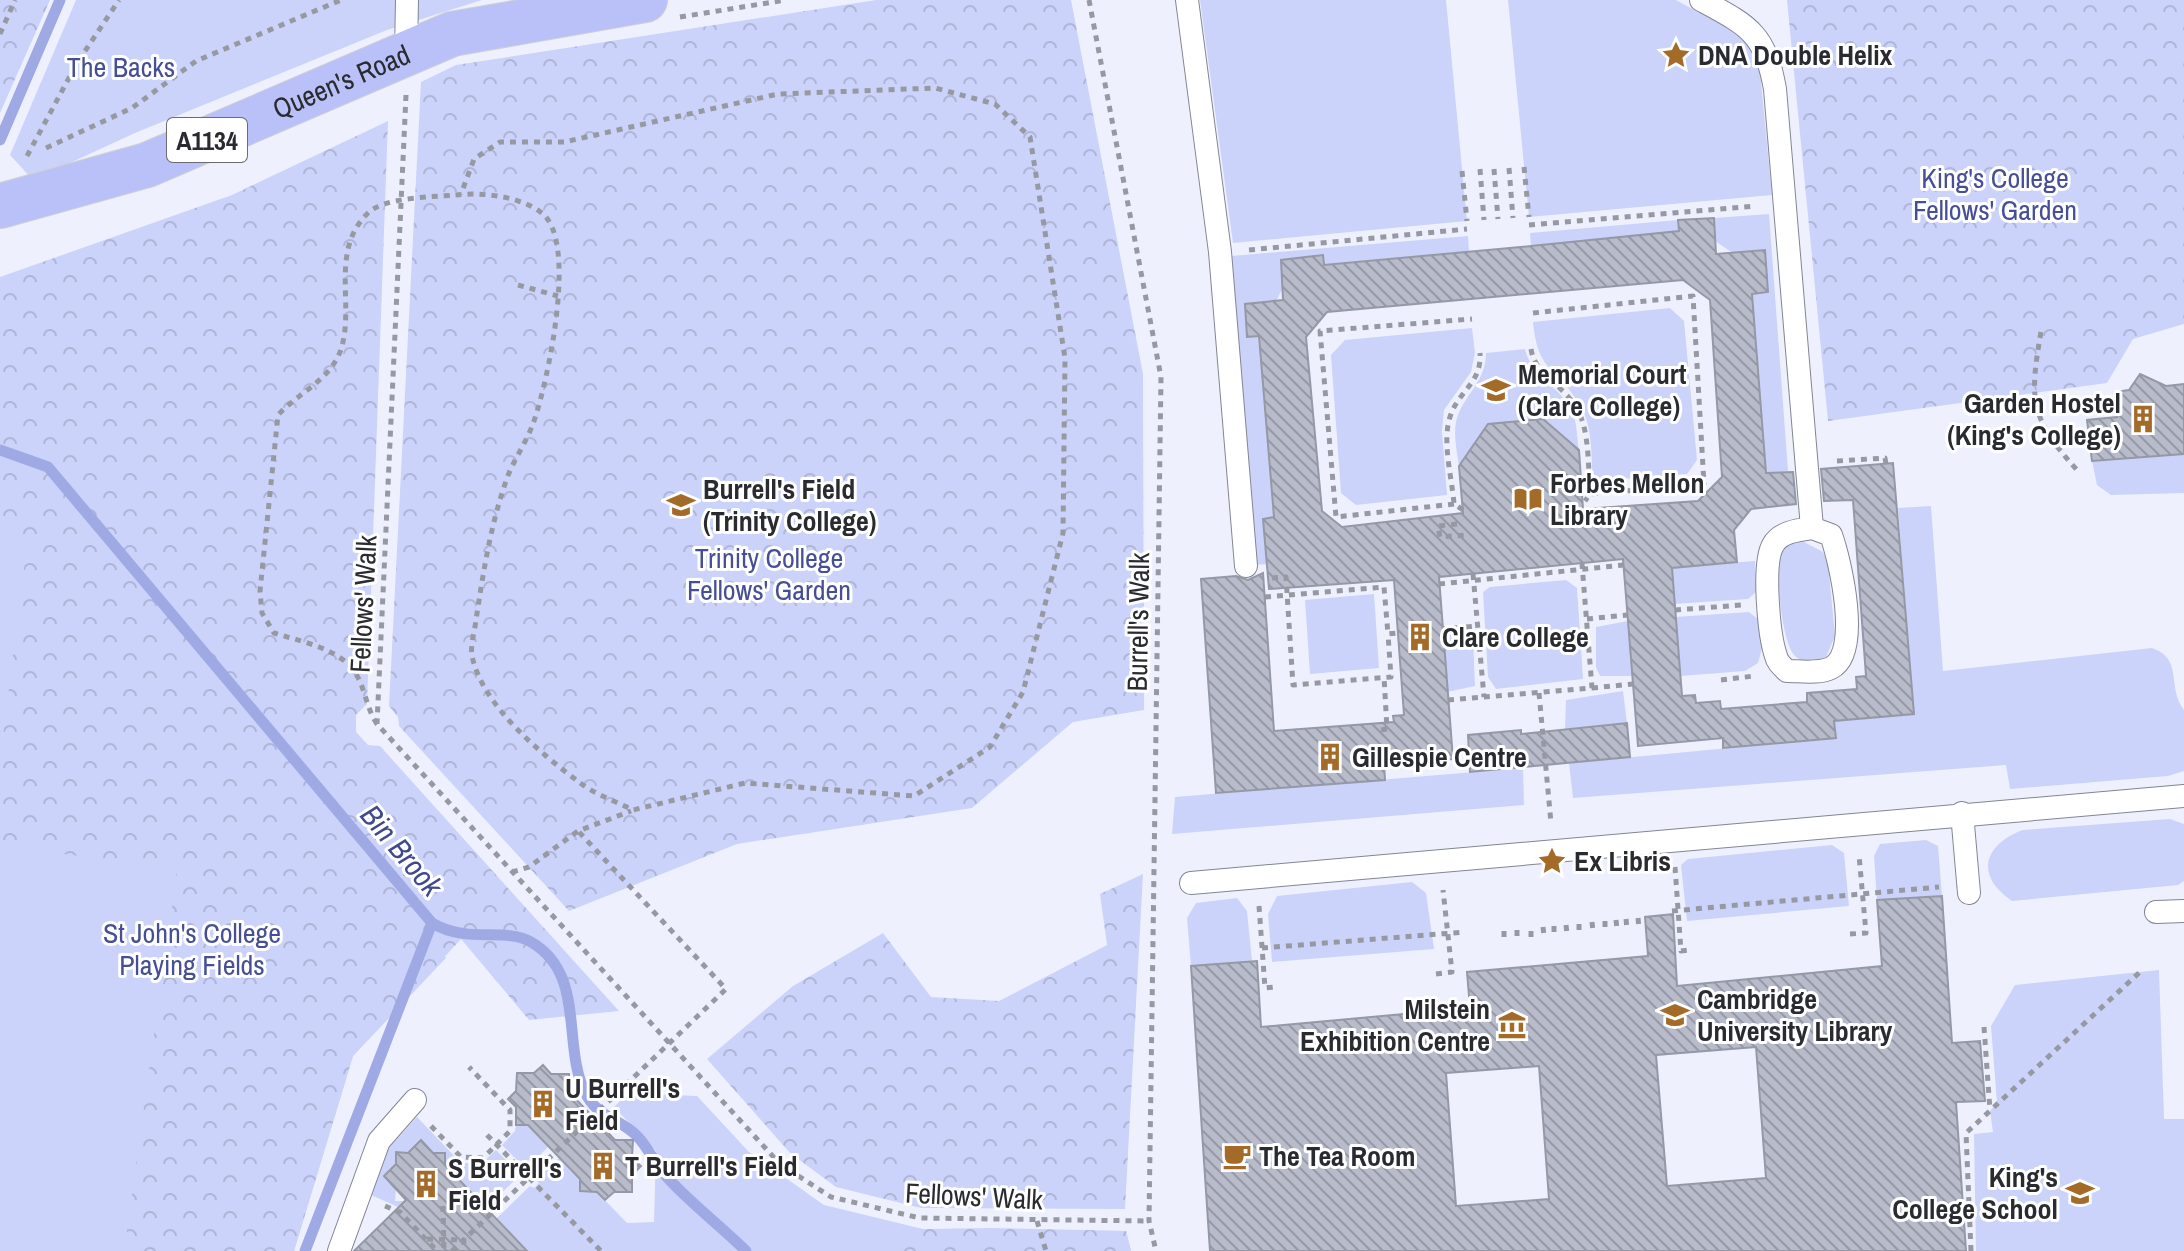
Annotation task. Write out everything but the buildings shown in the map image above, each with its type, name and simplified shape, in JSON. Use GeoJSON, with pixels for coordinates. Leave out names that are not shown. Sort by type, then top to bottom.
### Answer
{"type":"FeatureCollection","features":[{"type":"Feature","properties":{"kind":"main road","name":"Queen's Road"},"geometry":{"type":"LineString","coordinates":[[9,187],[147,165],[452,34],[645,0]]}},
{"type":"Feature","properties":{"kind":"lane"},"geometry":{"type":"LineString","coordinates":[[406,53],[407,0]]}},
{"type":"Feature","properties":{"kind":"lane"},"geometry":{"type":"LineString","coordinates":[[1187,0],[1220,252],[1254,572]]}},
{"type":"Feature","properties":{"kind":"lane"},"geometry":{"type":"LineString","coordinates":[[1701,0],[1745,24],[1769,55],[1812,528]]}},
{"type":"Feature","properties":{"kind":"lane"},"geometry":{"type":"LineString","coordinates":[[1812,528],[1831,535],[1841,562],[1847,640],[1842,658],[1831,668],[1787,671],[1776,660],[1767,566],[1773,545],[1782,536],[1812,528]]}},
{"type":"Feature","properties":{"kind":"lane"},"geometry":{"type":"LineString","coordinates":[[1191,883],[1440,863],[1554,849],[1856,822],[2184,796]]}},
{"type":"Feature","properties":{"kind":"lane"},"geometry":{"type":"LineString","coordinates":[[1962,813],[1968,888]]}},
{"type":"Feature","properties":{"kind":"lane"},"geometry":{"type":"LineString","coordinates":[[2156,912],[2184,911]]}},
{"type":"Feature","properties":{"kind":"lane"},"geometry":{"type":"LineString","coordinates":[[339,1251],[379,1141],[413,1102]]}},
{"type":"Feature","properties":{"kind":"path"},"geometry":{"type":"LineString","coordinates":[[0,34],[15,0]]}},
{"type":"Feature","properties":{"kind":"path"},"geometry":{"type":"LineString","coordinates":[[9,187],[77,63],[119,0]]}},
{"type":"Feature","properties":{"kind":"path"},"geometry":{"type":"LineString","coordinates":[[27,157],[132,108],[196,61],[341,0]]}},
{"type":"Feature","properties":{"kind":"path","name":"Burrell's Walk"},"geometry":{"type":"LineString","coordinates":[[1089,0],[1161,377],[1149,1221],[1156,1251]]}},
{"type":"Feature","properties":{"kind":"path","name":"Fellows' Walk"},"geometry":{"type":"LineString","coordinates":[[406,53],[377,724],[780,1164],[831,1197],[920,1218],[1149,1221]]}},
{"type":"Feature","properties":{"kind":"path"},"geometry":{"type":"LineString","coordinates":[[461,194],[474,159],[500,142],[564,142],[778,94],[935,88],[995,104],[1030,137],[1065,358],[1063,533],[1023,692],[990,747],[914,796],[745,783],[633,810],[578,831],[529,867],[512,872]]}},
{"type":"Feature","properties":{"kind":"path"},"geometry":{"type":"LineString","coordinates":[[1524,167],[1529,217]]}},
{"type":"Feature","properties":{"kind":"path"},"geometry":{"type":"LineString","coordinates":[[1509,168],[1513,218]]}},
{"type":"Feature","properties":{"kind":"path"},"geometry":{"type":"LineString","coordinates":[[1480,169],[1484,220]]}},
{"type":"Feature","properties":{"kind":"path"},"geometry":{"type":"LineString","coordinates":[[1494,169],[1498,219]]}},
{"type":"Feature","properties":{"kind":"path"},"geometry":{"type":"LineString","coordinates":[[1462,171],[1467,221]]}},
{"type":"Feature","properties":{"kind":"path"},"geometry":{"type":"LineString","coordinates":[[377,724],[368,710],[354,671],[324,649],[274,633],[262,613],[260,591],[278,415],[291,401],[315,386],[330,369],[342,347],[343,277],[350,240],[369,211],[401,200],[461,194],[512,198],[544,214],[558,240],[558,296],[549,361],[535,420],[505,482],[485,558],[472,654],[492,704],[580,784],[633,810]]}},
{"type":"Feature","properties":{"kind":"path"},"geometry":{"type":"LineString","coordinates":[[1529,225],[1784,204]]}},
{"type":"Feature","properties":{"kind":"path"},"geometry":{"type":"LineString","coordinates":[[1220,252],[1467,229]]}},
{"type":"Feature","properties":{"kind":"path"},"geometry":{"type":"LineString","coordinates":[[518,285],[558,296]]}},
{"type":"Feature","properties":{"kind":"path"},"geometry":{"type":"LineString","coordinates":[[1533,313],[1693,296],[1704,484],[1590,494]]}},
{"type":"Feature","properties":{"kind":"path"},"geometry":{"type":"LineString","coordinates":[[1463,510],[1454,504],[1336,517],[1318,328],[1472,319]]}},
{"type":"Feature","properties":{"kind":"path"},"geometry":{"type":"LineString","coordinates":[[2041,332],[2033,393],[2046,435],[2077,470]]}},
{"type":"Feature","properties":{"kind":"path"},"geometry":{"type":"LineString","coordinates":[[1531,349],[1533,361],[1540,371],[1558,384],[1578,409],[1590,494],[1585,501]]}},
{"type":"Feature","properties":{"kind":"path"},"geometry":{"type":"LineString","coordinates":[[1454,504],[1447,431],[1451,412],[1476,379],[1480,353]]}},
{"type":"Feature","properties":{"kind":"path"},"geometry":{"type":"LineString","coordinates":[[1806,463],[1885,458],[1886,464]]}},
{"type":"Feature","properties":{"kind":"path"},"geometry":{"type":"LineString","coordinates":[[1457,524],[1438,526],[1440,537],[1466,535]]}},
{"type":"Feature","properties":{"kind":"path"},"geometry":{"type":"LineString","coordinates":[[1439,584],[1473,577],[1624,565]]}},
{"type":"Feature","properties":{"kind":"path"},"geometry":{"type":"LineString","coordinates":[[1582,567],[1592,688]]}},
{"type":"Feature","properties":{"kind":"path"},"geometry":{"type":"LineString","coordinates":[[1254,572],[1286,577],[1287,595],[1293,685],[1391,677],[1384,587],[1287,595],[1265,597]]}},
{"type":"Feature","properties":{"kind":"path"},"geometry":{"type":"LineString","coordinates":[[1473,577],[1484,697]]}},
{"type":"Feature","properties":{"kind":"path"},"geometry":{"type":"LineString","coordinates":[[1675,610],[1770,603]]}},
{"type":"Feature","properties":{"kind":"path"},"geometry":{"type":"LineString","coordinates":[[1587,619],[1627,615]]}},
{"type":"Feature","properties":{"kind":"path"},"geometry":{"type":"LineString","coordinates":[[1442,629],[1478,626]]}},
{"type":"Feature","properties":{"kind":"path"},"geometry":{"type":"LineString","coordinates":[[1388,634],[1397,633]]}},
{"type":"Feature","properties":{"kind":"path"},"geometry":{"type":"LineString","coordinates":[[1381,730],[1387,729],[1384,677]]}},
{"type":"Feature","properties":{"kind":"path"},"geometry":{"type":"LineString","coordinates":[[1448,700],[1633,684]]}},
{"type":"Feature","properties":{"kind":"path"},"geometry":{"type":"LineString","coordinates":[[1539,693],[1554,849]]}},
{"type":"Feature","properties":{"kind":"path"},"geometry":{"type":"LineString","coordinates":[[1850,934],[1866,933],[1856,822]]}},
{"type":"Feature","properties":{"kind":"path"},"geometry":{"type":"LineString","coordinates":[[452,1251],[726,989],[578,831]]}},
{"type":"Feature","properties":{"kind":"path"},"geometry":{"type":"LineString","coordinates":[[1673,839],[1675,911],[1681,951],[1689,950]]}},
{"type":"Feature","properties":{"kind":"path"},"geometry":{"type":"LineString","coordinates":[[1436,974],[1452,972],[1440,863]]}},
{"type":"Feature","properties":{"kind":"path"},"geometry":{"type":"LineString","coordinates":[[1257,878],[1265,988],[1274,987]]}},
{"type":"Feature","properties":{"kind":"path"},"geometry":{"type":"LineString","coordinates":[[1675,911],[1968,888]]}},
{"type":"Feature","properties":{"kind":"path"},"geometry":{"type":"LineString","coordinates":[[1638,918],[1639,928]]}},
{"type":"Feature","properties":{"kind":"path"},"geometry":{"type":"LineString","coordinates":[[1626,919],[1627,929]]}},
{"type":"Feature","properties":{"kind":"path"},"geometry":{"type":"LineString","coordinates":[[1616,920],[1617,929]]}},
{"type":"Feature","properties":{"kind":"path"},"geometry":{"type":"LineString","coordinates":[[1605,921],[1605,931]]}},
{"type":"Feature","properties":{"kind":"path"},"geometry":{"type":"LineString","coordinates":[[1592,922],[1593,931]]}},
{"type":"Feature","properties":{"kind":"path"},"geometry":{"type":"LineString","coordinates":[[1579,924],[1579,933]]}},
{"type":"Feature","properties":{"kind":"path"},"geometry":{"type":"LineString","coordinates":[[1566,925],[1567,934]]}},
{"type":"Feature","properties":{"kind":"path"},"geometry":{"type":"LineString","coordinates":[[1554,926],[1554,935]]}},
{"type":"Feature","properties":{"kind":"path"},"geometry":{"type":"LineString","coordinates":[[1543,927],[1544,936]]}},
{"type":"Feature","properties":{"kind":"path"},"geometry":{"type":"LineString","coordinates":[[1531,929],[1531,937]]}},
{"type":"Feature","properties":{"kind":"path"},"geometry":{"type":"LineString","coordinates":[[1517,930],[1517,938]]}},
{"type":"Feature","properties":{"kind":"path"},"geometry":{"type":"LineString","coordinates":[[1504,931],[1504,939]]}},
{"type":"Feature","properties":{"kind":"path"},"geometry":{"type":"LineString","coordinates":[[1262,948],[1465,932]]}},
{"type":"Feature","properties":{"kind":"path"},"geometry":{"type":"LineString","coordinates":[[1971,1251],[1966,1133],[2141,971]]}},
{"type":"Feature","properties":{"kind":"path"},"geometry":{"type":"LineString","coordinates":[[1984,1027],[1990,1111]]}},
{"type":"Feature","properties":{"kind":"path"},"geometry":{"type":"LineString","coordinates":[[413,1102],[461,1157],[483,1158],[510,1131],[510,1110],[469,1067]]}},
{"type":"Feature","properties":{"kind":"path"},"geometry":{"type":"LineString","coordinates":[[487,1135],[601,1251]]}},
{"type":"Feature","properties":{"kind":"path"},"geometry":{"type":"LineString","coordinates":[[358,1195],[400,1212],[434,1250]]}},
{"type":"Feature","properties":{"kind":"path"},"geometry":{"type":"LineString","coordinates":[[443,1206],[444,1251]]}},
{"type":"Feature","properties":{"kind":"path"},"geometry":{"type":"LineString","coordinates":[[1037,1221],[1046,1251]]}},
{"type":"Feature","properties":{"kind":"path"},"geometry":{"type":"LineString","coordinates":[[426,1239],[464,1240]]}},
{"type":"Feature","properties":{"kind":"path"},"geometry":{"type":"LineString","coordinates":[[463,1251],[464,1240]]}},
{"type":"Feature","properties":{"kind":"green space"},"geometry":{"type":"Polygon","coordinates":[[[0,0],[50,0],[0,113],[0,0]]]}},
{"type":"Feature","properties":{"kind":"green space","name":"The Backs"},"geometry":{"type":"Polygon","coordinates":[[[76,0],[482,0],[387,30],[135,133],[33,180],[10,155],[76,0]]]}},
{"type":"Feature","properties":{"kind":"green space","name":"Trinity College Fellows' Garden"},"geometry":{"type":"Polygon","coordinates":[[[876,0],[1071,0],[1143,374],[1144,710],[1073,722],[972,808],[737,844],[569,911],[399,726],[398,717],[389,706],[421,82],[456,65],[876,0]]]}},
{"type":"Feature","properties":{"kind":"green space"},"geometry":{"type":"Polygon","coordinates":[[[1200,0],[1446,0],[1467,221],[1233,243],[1200,0]]]}},
{"type":"Feature","properties":{"kind":"green space"},"geometry":{"type":"Polygon","coordinates":[[[1508,0],[1676,0],[1740,35],[1759,62],[1772,195],[1529,217],[1508,0]]]}},
{"type":"Feature","properties":{"kind":"green space","name":"King's College Fellows' Garden"},"geometry":{"type":"Polygon","coordinates":[[[1787,0],[2184,0],[2184,324],[2133,339],[2107,383],[1828,421],[1787,0]]]}},
{"type":"Feature","properties":{"kind":"green space"},"geometry":{"type":"Polygon","coordinates":[[[388,121],[367,704],[356,715],[356,732],[368,745],[380,746],[619,1011],[529,1020],[461,939],[353,1056],[294,1251],[124,1251],[177,870],[0,845],[0,760],[28,537],[0,530],[0,277],[232,195],[388,121]]]}},
{"type":"Feature","properties":{"kind":"green space"},"geometry":{"type":"Polygon","coordinates":[[[1769,214],[1788,471],[1766,473],[1752,294],[1768,292],[1765,251],[1733,253],[1715,241],[1714,218],[1769,214]]]}},
{"type":"Feature","properties":{"kind":"green space"},"geometry":{"type":"Polygon","coordinates":[[[1678,220],[1679,231],[1531,246],[1530,233],[1678,220]]]}},
{"type":"Feature","properties":{"kind":"green space"},"geometry":{"type":"Polygon","coordinates":[[[1468,236],[1469,252],[1324,265],[1323,255],[1283,287],[1259,336],[1274,517],[1263,519],[1267,564],[1255,565],[1231,256],[1468,236]]]}},
{"type":"Feature","properties":{"kind":"green space"},"geometry":{"type":"Polygon","coordinates":[[[1670,308],[1684,321],[1697,460],[1687,474],[1593,481],[1591,443],[1585,415],[1573,394],[1544,361],[1533,322],[1670,308]]]}},
{"type":"Feature","properties":{"kind":"green space"},"geometry":{"type":"Polygon","coordinates":[[[1472,328],[1475,353],[1471,372],[1444,410],[1442,431],[1447,495],[1356,505],[1341,493],[1331,355],[1345,340],[1472,328]]]}},
{"type":"Feature","properties":{"kind":"green space"},"geometry":{"type":"Polygon","coordinates":[[[1525,349],[1534,369],[1562,396],[1573,413],[1579,450],[1543,419],[1488,424],[1459,466],[1456,421],[1483,371],[1486,353],[1525,349]]]}},
{"type":"Feature","properties":{"kind":"green space"},"geometry":{"type":"Polygon","coordinates":[[[2184,454],[2184,493],[2111,495],[2097,485],[2092,461],[2184,454]]]}},
{"type":"Feature","properties":{"kind":"green space","name":"St John's College Playing Fields"},"geometry":{"type":"Polygon","coordinates":[[[0,461],[271,744],[446,958],[353,1056],[294,1251],[0,1251],[0,461]]]}},
{"type":"Feature","properties":{"kind":"green space"},"geometry":{"type":"Polygon","coordinates":[[[1931,506],[1943,671],[2152,648],[2168,659],[2184,710],[2184,771],[2168,776],[2010,789],[2006,765],[1573,798],[1569,763],[1836,738],[1834,721],[1914,714],[1898,508],[1931,506]]]}},
{"type":"Feature","properties":{"kind":"green space"},"geometry":{"type":"Polygon","coordinates":[[[1804,542],[1823,552],[1828,563],[1835,636],[1826,657],[1811,661],[1799,659],[1791,650],[1783,624],[1779,590],[1783,552],[1790,544],[1804,542]]]}},
{"type":"Feature","properties":{"kind":"green space"},"geometry":{"type":"Polygon","coordinates":[[[1671,554],[1701,565],[1755,561],[1756,592],[1748,599],[1674,604],[1671,554]]]}},
{"type":"Feature","properties":{"kind":"green space"},"geometry":{"type":"Polygon","coordinates":[[[1566,580],[1577,588],[1583,679],[1496,689],[1488,677],[1483,592],[1490,587],[1566,580]]]}},
{"type":"Feature","properties":{"kind":"green space"},"geometry":{"type":"Polygon","coordinates":[[[1374,594],[1379,668],[1310,674],[1305,600],[1374,594]]]}},
{"type":"Feature","properties":{"kind":"green space"},"geometry":{"type":"Polygon","coordinates":[[[1749,612],[1759,620],[1762,648],[1758,663],[1745,671],[1680,676],[1675,617],[1749,612]]]}},
{"type":"Feature","properties":{"kind":"green space"},"geometry":{"type":"Polygon","coordinates":[[[1628,621],[1632,676],[1600,676],[1596,667],[1596,627],[1628,621]]]}},
{"type":"Feature","properties":{"kind":"green space"},"geometry":{"type":"Polygon","coordinates":[[[1462,633],[1473,638],[1475,686],[1447,692],[1443,635],[1462,633]]]}},
{"type":"Feature","properties":{"kind":"green space"},"geometry":{"type":"Polygon","coordinates":[[[1623,691],[1627,723],[1565,729],[1566,700],[1623,691]]]}},
{"type":"Feature","properties":{"kind":"green space"},"geometry":{"type":"Polygon","coordinates":[[[1523,768],[1524,805],[1172,834],[1175,797],[1523,768]]]}},
{"type":"Feature","properties":{"kind":"green space"},"geometry":{"type":"Polygon","coordinates":[[[2170,819],[2184,824],[2184,881],[2178,885],[2012,901],[1992,881],[1988,871],[1992,852],[1999,843],[2023,830],[2170,819]]]}},
{"type":"Feature","properties":{"kind":"green space"},"geometry":{"type":"Polygon","coordinates":[[[1926,840],[1938,846],[1942,896],[1877,900],[1874,856],[1880,844],[1926,840]]]}},
{"type":"Feature","properties":{"kind":"green space"},"geometry":{"type":"Polygon","coordinates":[[[1832,845],[1844,853],[1849,906],[1687,921],[1681,865],[1688,859],[1832,845]]]}},
{"type":"Feature","properties":{"kind":"green space"},"geometry":{"type":"Polygon","coordinates":[[[1143,874],[1125,1209],[921,1208],[836,1187],[790,1153],[707,1059],[793,986],[883,933],[931,997],[999,1001],[1107,945],[1100,894],[1143,874]]]}},
{"type":"Feature","properties":{"kind":"green space"},"geometry":{"type":"Polygon","coordinates":[[[1412,882],[1426,893],[1434,949],[1272,962],[1268,914],[1277,896],[1412,882]]]}},
{"type":"Feature","properties":{"kind":"green space"},"geometry":{"type":"Polygon","coordinates":[[[1237,898],[1247,911],[1252,961],[1191,966],[1187,918],[1196,903],[1237,898]]]}},
{"type":"Feature","properties":{"kind":"green space"},"geometry":{"type":"Polygon","coordinates":[[[2159,970],[2164,1119],[2184,1119],[2184,1251],[1976,1251],[1974,1134],[1993,1132],[1990,1111],[1997,1103],[1991,1026],[2015,985],[2159,970]]]}},
{"type":"Feature","properties":{"kind":"green space"},"geometry":{"type":"Polygon","coordinates":[[[628,1093],[697,1096],[749,1152],[824,1205],[923,1229],[1126,1231],[1131,1251],[527,1251],[496,1219],[530,1186],[534,1188],[539,1183],[536,1180],[559,1158],[574,1174],[580,1174],[580,1191],[597,1192],[627,1223],[654,1222],[656,1151],[614,1107],[628,1093]]]}},
{"type":"Feature","properties":{"kind":"green space"},"geometry":{"type":"Polygon","coordinates":[[[417,1117],[461,1163],[482,1163],[496,1150],[520,1175],[486,1208],[445,1165],[445,1153],[433,1153],[421,1141],[408,1153],[396,1152],[396,1165],[384,1176],[396,1189],[395,1201],[407,1201],[400,1208],[369,1194],[386,1151],[417,1117]]]}},
{"type":"Feature","properties":{"kind":"green space"},"geometry":{"type":"Polygon","coordinates":[[[516,1125],[534,1126],[534,1131],[548,1147],[526,1169],[502,1145],[515,1131],[516,1125]]]}},
{"type":"Feature","properties":{"kind":"green space"},"geometry":{"type":"Polygon","coordinates":[[[923,1229],[1126,1231],[1131,1251],[900,1251],[923,1229]]]}},
{"type":"Feature","properties":{"kind":"waterway","name":"Bin Brook"},"geometry":{"type":"LineString","coordinates":[[0,140],[60,0]]}},
{"type":"Feature","properties":{"kind":"waterway","name":"Bin Brook"},"geometry":{"type":"LineString","coordinates":[[0,450],[48,467],[432,923],[459,933],[521,938],[549,956],[560,973],[567,993],[579,1077],[587,1096],[605,1115],[638,1137],[675,1186],[746,1251]]}},
{"type":"Feature","properties":{"kind":"waterway"},"geometry":{"type":"LineString","coordinates":[[305,1251],[432,923]]}},
{"type":"Feature","properties":{"kind":"place","name":"DNA Double Helix"},"geometry":{"type":"Point","coordinates":[1676,55]}},
{"type":"Feature","properties":{"kind":"place","name":"Memorial Court (Clare College)"},"geometry":{"type":"Point","coordinates":[1496,390]}},
{"type":"Feature","properties":{"kind":"place","name":"Garden Hostel (King's College)"},"geometry":{"type":"Point","coordinates":[2143,419]}},
{"type":"Feature","properties":{"kind":"place","name":"Forbes Mellon Library"},"geometry":{"type":"Point","coordinates":[1528,499]}},
{"type":"Feature","properties":{"kind":"place","name":"Burrell's Field (Trinity College)"},"geometry":{"type":"Point","coordinates":[681,505]}},
{"type":"Feature","properties":{"kind":"place","name":"Clare College"},"geometry":{"type":"Point","coordinates":[1420,637]}},
{"type":"Feature","properties":{"kind":"place","name":"Gillespie Centre"},"geometry":{"type":"Point","coordinates":[1330,757]}},
{"type":"Feature","properties":{"kind":"place","name":"Ex Libris"},"geometry":{"type":"Point","coordinates":[1552,861]}},
{"type":"Feature","properties":{"kind":"place","name":"Cambridge University Library"},"geometry":{"type":"Point","coordinates":[1675,1015]}},
{"type":"Feature","properties":{"kind":"place","name":"Milstein Exhibition Centre"},"geometry":{"type":"Point","coordinates":[1512,1025]}},
{"type":"Feature","properties":{"kind":"place","name":"U Burrell's Field"},"geometry":{"type":"Point","coordinates":[543,1104]}},
{"type":"Feature","properties":{"kind":"place","name":"The Tea Room"},"geometry":{"type":"Point","coordinates":[1237,1156]}},
{"type":"Feature","properties":{"kind":"place","name":"T Burrell's Field"},"geometry":{"type":"Point","coordinates":[603,1166]}},
{"type":"Feature","properties":{"kind":"place","name":"S Burrell's Field"},"geometry":{"type":"Point","coordinates":[426,1184]}},
{"type":"Feature","properties":{"kind":"place","name":"King's College School"},"geometry":{"type":"Point","coordinates":[2080,1193]}}]}
